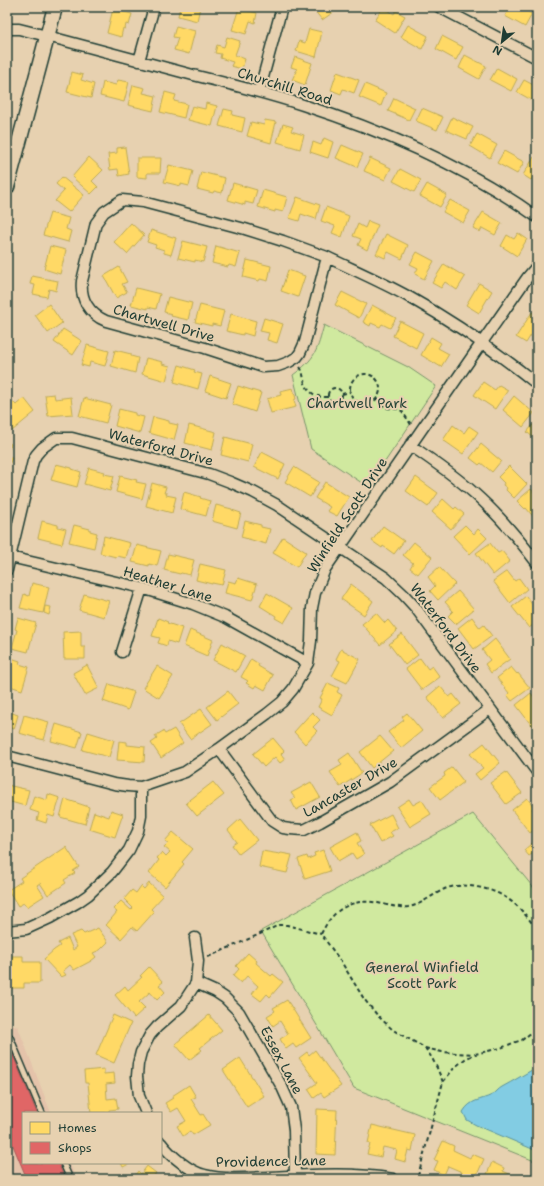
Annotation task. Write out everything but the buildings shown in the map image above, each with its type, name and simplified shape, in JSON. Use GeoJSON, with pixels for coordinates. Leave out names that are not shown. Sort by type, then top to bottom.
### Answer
{"type":"FeatureCollection","features":[{"type":"Feature","properties":{"kind":"main road"},"geometry":{"type":"LineString","coordinates":[[7,187],[55,7]]}},
{"type":"Feature","properties":{"kind":"street"},"geometry":{"type":"LineString","coordinates":[[139,61],[154,7]]}},
{"type":"Feature","properties":{"kind":"street"},"geometry":{"type":"LineString","coordinates":[[259,92],[282,7]]}},
{"type":"Feature","properties":{"kind":"street"},"geometry":{"type":"LineString","coordinates":[[439,7],[537,58]]}},
{"type":"Feature","properties":{"kind":"street","name":"Churchill Road"},"geometry":{"type":"LineString","coordinates":[[7,29],[47,36],[259,92],[344,119],[413,148],[453,167],[490,187],[537,217]]}},
{"type":"Feature","properties":{"kind":"street","name":"Chartwell Drive"},"geometry":{"type":"LineString","coordinates":[[293,359],[278,366],[263,367],[205,348],[99,319],[85,304],[81,289],[96,224],[104,212],[122,200],[138,201],[245,229],[327,257],[409,296],[482,343],[537,384]]}},
{"type":"Feature","properties":{"kind":"street"},"geometry":{"type":"LineString","coordinates":[[293,359],[300,353],[306,342],[327,257]]}},
{"type":"Feature","properties":{"kind":"street","name":"Winfield Scott Drive"},"geometry":{"type":"LineString","coordinates":[[7,756],[114,784],[141,786],[186,772],[282,702],[294,688],[308,663],[311,641],[312,608],[315,593],[325,569],[410,445],[527,278],[537,266]]}},
{"type":"Feature","properties":{"kind":"street","name":"Waterford Drive"},"geometry":{"type":"LineString","coordinates":[[10,557],[33,461],[42,448],[56,438],[72,438],[209,474],[230,482],[277,505],[386,578],[404,595],[537,772]]}},
{"type":"Feature","properties":{"kind":"street"},"geometry":{"type":"LineString","coordinates":[[410,445],[449,472],[478,496],[508,527],[537,563]]}},
{"type":"Feature","properties":{"kind":"street"},"geometry":{"type":"LineString","coordinates":[[7,570],[10,557]]}},
{"type":"Feature","properties":{"kind":"street","name":"Heather Lane"},"geometry":{"type":"LineString","coordinates":[[10,557],[142,588],[188,602],[225,617],[308,663]]}},
{"type":"Feature","properties":{"kind":"street"},"geometry":{"type":"LineString","coordinates":[[122,652],[142,588]]}},
{"type":"Feature","properties":{"kind":"street","name":"Lancaster Drive"},"geometry":{"type":"LineString","coordinates":[[219,749],[272,821],[283,828],[304,830],[390,782],[490,709]]}},
{"type":"Feature","properties":{"kind":"street"},"geometry":{"type":"LineString","coordinates":[[7,931],[26,929],[50,918],[88,895],[112,872],[129,850],[138,831],[141,816],[141,786]]}},
{"type":"Feature","properties":{"kind":"street"},"geometry":{"type":"LineString","coordinates":[[146,1112],[139,1096],[137,1076],[141,1052],[150,1035],[181,1006],[196,983],[198,961],[195,938]]}},
{"type":"Feature","properties":{"kind":"street","name":"Essex Lane"},"geometry":{"type":"LineString","coordinates":[[196,983],[225,998],[239,1012],[282,1087],[291,1107],[294,1130],[295,1176]]}},
{"type":"Feature","properties":{"kind":"street","name":"Providence Lane"},"geometry":{"type":"LineString","coordinates":[[162,1144],[176,1160],[203,1177],[237,1178],[355,1174],[393,1179]]}},
{"type":"Feature","properties":{"kind":"lane"},"geometry":{"type":"LineString","coordinates":[[7,1035],[10,1036],[42,1112]]}},
{"type":"Feature","properties":{"kind":"lane"},"geometry":{"type":"LineString","coordinates":[[63,1164],[70,1179]]}},
{"type":"Feature","properties":{"kind":"path"},"geometry":{"type":"LineString","coordinates":[[293,359],[303,371],[306,385],[310,391],[319,397],[328,397]]}},
{"type":"Feature","properties":{"kind":"path"},"geometry":{"type":"LineString","coordinates":[[362,374],[372,376],[379,383],[380,388],[377,398],[368,404],[363,404],[354,400],[350,392],[351,383],[362,374]]}},
{"type":"Feature","properties":{"kind":"path"},"geometry":{"type":"LineString","coordinates":[[333,388],[340,390],[342,394],[342,398],[336,402],[332,402],[328,397],[329,391],[333,388]]}},
{"type":"Feature","properties":{"kind":"path"},"geometry":{"type":"LineString","coordinates":[[342,394],[350,392]]}},
{"type":"Feature","properties":{"kind":"path"},"geometry":{"type":"LineString","coordinates":[[377,398],[387,408],[402,411],[417,435]]}},
{"type":"Feature","properties":{"kind":"path"},"geometry":{"type":"LineString","coordinates":[[321,934],[331,918],[340,910],[352,903],[368,902],[393,907],[409,907],[420,903],[435,893],[459,886],[472,886],[499,893],[516,904],[537,930]]}},
{"type":"Feature","properties":{"kind":"path"},"geometry":{"type":"LineString","coordinates":[[198,961],[279,925],[287,925],[321,934],[342,963],[364,999],[378,1016],[393,1030],[424,1048],[442,1052],[475,1054]]}},
{"type":"Feature","properties":{"kind":"path"},"geometry":{"type":"LineString","coordinates":[[418,1176],[443,1082],[455,1067],[465,1059],[475,1054],[501,1048],[522,1040],[537,1028]]}},
{"type":"Feature","properties":{"kind":"path"},"geometry":{"type":"LineString","coordinates":[[424,1048],[438,1068],[443,1082]]}},
{"type":"Feature","properties":{"kind":"shaded area"},"geometry":{"type":"Polygon","coordinates":[[[7,1024],[18,1027],[51,1112],[22,1112],[22,1164],[70,1164],[76,1179],[7,1179],[7,1024]]]}},
{"type":"Feature","properties":{"kind":"green space","name":"Chartwell Park"},"geometry":{"type":"Polygon","coordinates":[[[324,325],[408,367],[436,386],[368,487],[311,449],[293,375],[311,359],[317,348],[324,325]]]}},
{"type":"Feature","properties":{"kind":"green space","name":"General Winfield Scott Park"},"geometry":{"type":"Polygon","coordinates":[[[473,814],[537,892],[537,1162],[354,1088],[261,931],[473,814]]]}},
{"type":"Feature","properties":{"kind":"water"},"geometry":{"type":"Polygon","coordinates":[[[537,1067],[537,1151],[467,1120],[463,1112],[469,1105],[492,1095],[537,1067]]]}}]}
